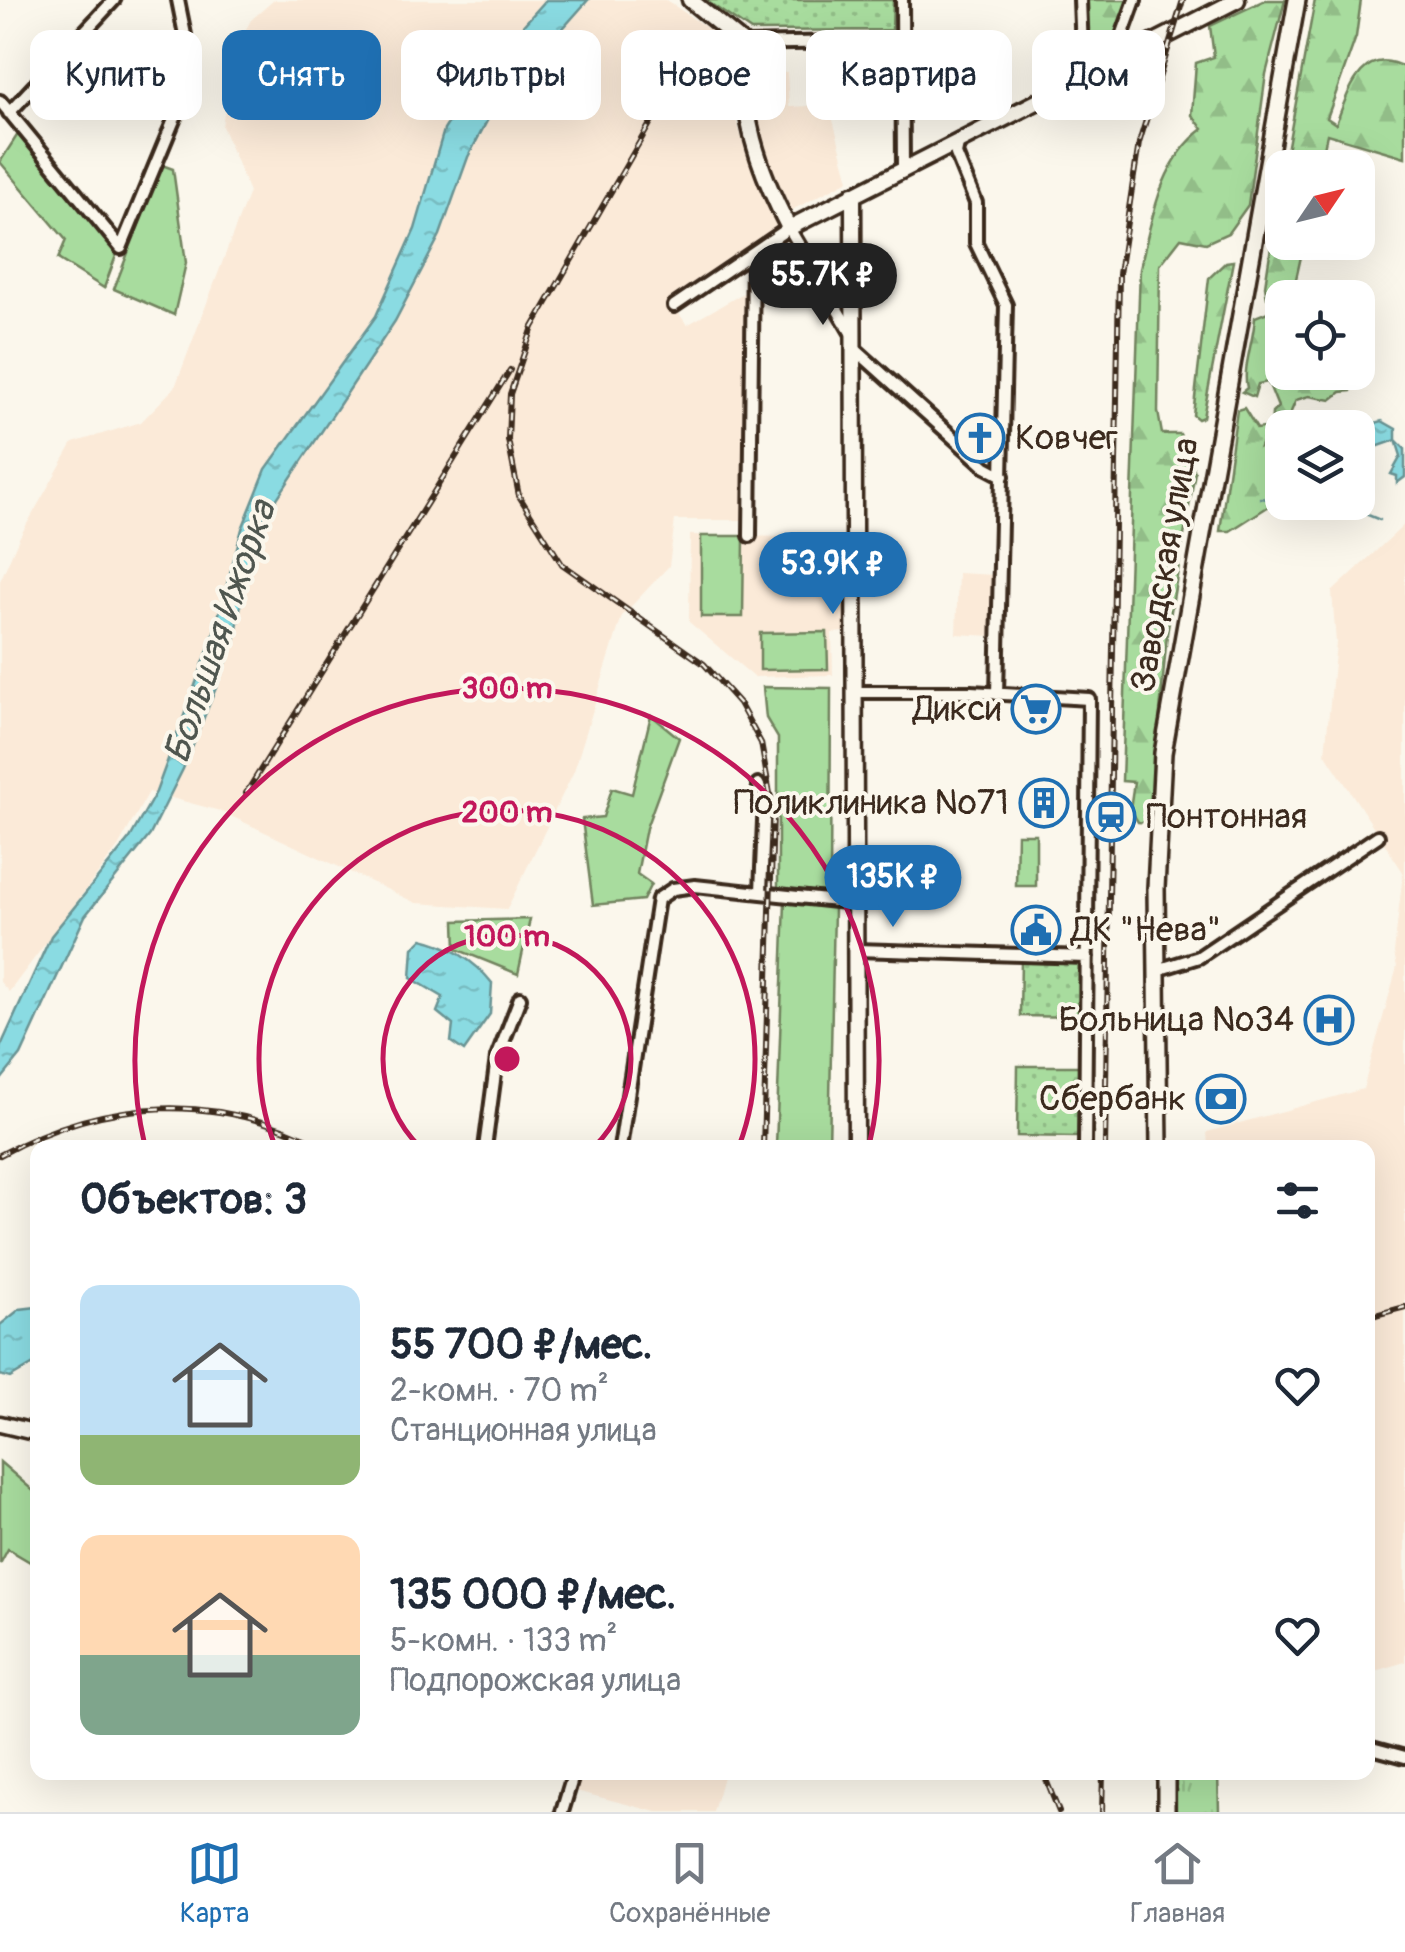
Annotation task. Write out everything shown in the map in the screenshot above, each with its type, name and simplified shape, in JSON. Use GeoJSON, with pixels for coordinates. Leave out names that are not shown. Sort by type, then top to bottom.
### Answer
{"type":"FeatureCollection","features":[{"type":"Feature","properties":{"kind":"main road","name":"Заводская улица"},"geometry":{"type":"LineString","coordinates":[[1159,1140],[1157,828],[1169,709],[1298,0]]}},
{"type":"Feature","properties":{"kind":"main road"},"geometry":{"type":"LineString","coordinates":[[1166,1780],[1166,1812]]}},
{"type":"Feature","properties":{"kind":"street"},"geometry":{"type":"LineString","coordinates":[[10,113],[114,0]]}},
{"type":"Feature","properties":{"kind":"street"},"geometry":{"type":"LineString","coordinates":[[0,101],[121,248],[188,86],[190,60],[178,0]]}},
{"type":"Feature","properties":{"kind":"street"},"geometry":{"type":"LineString","coordinates":[[690,0],[727,30]]}},
{"type":"Feature","properties":{"kind":"street"},"geometry":{"type":"LineString","coordinates":[[902,0],[902,30]]}},
{"type":"Feature","properties":{"kind":"street"},"geometry":{"type":"LineString","coordinates":[[1080,0],[1081,30]]}},
{"type":"Feature","properties":{"kind":"street"},"geometry":{"type":"LineString","coordinates":[[1124,30],[1135,0]]}},
{"type":"Feature","properties":{"kind":"street"},"geometry":{"type":"LineString","coordinates":[[1165,35],[1236,0]]}},
{"type":"Feature","properties":{"kind":"street"},"geometry":{"type":"LineString","coordinates":[[674,306],[789,228],[1032,102]]}},
{"type":"Feature","properties":{"kind":"street"},"geometry":{"type":"LineString","coordinates":[[746,120],[762,174],[855,345],[947,434],[1003,476]]}},
{"type":"Feature","properties":{"kind":"street"},"geometry":{"type":"LineString","coordinates":[[903,120],[903,168]]}},
{"type":"Feature","properties":{"kind":"street"},"geometry":{"type":"LineString","coordinates":[[959,140],[956,154],[976,203],[976,243],[1006,305],[997,694]]}},
{"type":"Feature","properties":{"kind":"street"},"geometry":{"type":"LineString","coordinates":[[853,194],[856,1140]]}},
{"type":"Feature","properties":{"kind":"street"},"geometry":{"type":"LineString","coordinates":[[750,536],[753,253]]}},
{"type":"Feature","properties":{"kind":"street"},"geometry":{"type":"LineString","coordinates":[[856,692],[1089,699],[1085,1140]]}},
{"type":"Feature","properties":{"kind":"street"},"geometry":{"type":"LineString","coordinates":[[758,784],[764,798],[761,891]]}},
{"type":"Feature","properties":{"kind":"street"},"geometry":{"type":"LineString","coordinates":[[1157,970],[1199,957],[1378,836]]}},
{"type":"Feature","properties":{"kind":"street"},"geometry":{"type":"LineString","coordinates":[[621,1140],[658,899],[673,889],[694,886],[855,903]]}},
{"type":"Feature","properties":{"kind":"street"},"geometry":{"type":"LineString","coordinates":[[856,950],[1087,957]]}},
{"type":"Feature","properties":{"kind":"street"},"geometry":{"type":"LineString","coordinates":[[486,1140],[498,1058],[520,998]]}},
{"type":"Feature","properties":{"kind":"street"},"geometry":{"type":"LineString","coordinates":[[0,1424],[30,1431]]}},
{"type":"Feature","properties":{"kind":"street"},"geometry":{"type":"LineString","coordinates":[[1375,1750],[1405,1756]]}},
{"type":"Feature","properties":{"kind":"street"},"geometry":{"type":"LineString","coordinates":[[562,1812],[572,1780]]}},
{"type":"Feature","properties":{"kind":"shaded area"},"geometry":{"type":"Polygon","coordinates":[[[274,0],[666,0],[710,30],[621,30],[621,120],[736,120],[747,155],[782,223],[669,299],[687,325],[749,290],[746,520],[675,520],[669,566],[622,616],[574,771],[507,909],[416,903],[220,811],[149,792],[118,847],[9,992],[0,982],[0,581],[19,538],[73,443],[141,422],[175,387],[249,192],[223,120],[381,120],[381,30],[246,30],[274,0]]]}},
{"type":"Feature","properties":{"kind":"shaded area"},"geometry":{"type":"Polygon","coordinates":[[[786,72],[789,107],[806,106],[806,120],[833,120],[849,180],[792,210],[764,155],[756,120],[786,120],[786,72]]]}},
{"type":"Feature","properties":{"kind":"shaded area"},"geometry":{"type":"Polygon","coordinates":[[[1405,524],[1405,1662],[1375,1671],[1375,1140],[1208,1140],[1207,1132],[1363,1089],[1397,967],[1394,953],[1403,872],[1325,753],[1336,643],[1332,592],[1405,524]]]}},
{"type":"Feature","properties":{"kind":"shaded area"},"geometry":{"type":"Polygon","coordinates":[[[690,535],[787,537],[813,572],[844,572],[845,632],[832,633],[833,675],[754,677],[689,622],[690,535]]]}},
{"type":"Feature","properties":{"kind":"shaded area"},"geometry":{"type":"Polygon","coordinates":[[[958,573],[994,575],[992,636],[956,634],[958,573]]]}},
{"type":"Feature","properties":{"kind":"shaded area"},"geometry":{"type":"Polygon","coordinates":[[[579,1780],[722,1780],[713,1812],[657,1812],[576,1791],[579,1780]]]}},
{"type":"Feature","properties":{"kind":"green space"},"geometry":{"type":"Polygon","coordinates":[[[705,0],[893,0],[892,30],[750,30],[705,0]]]}},
{"type":"Feature","properties":{"kind":"green space"},"geometry":{"type":"Polygon","coordinates":[[[1087,0],[1132,0],[1122,30],[1088,30],[1087,0]]]}},
{"type":"Feature","properties":{"kind":"green space"},"geometry":{"type":"Polygon","coordinates":[[[1265,0],[1285,0],[1266,74],[1248,205],[1228,233],[1206,243],[1181,238],[1160,265],[1158,412],[1162,434],[1180,434],[1195,472],[1167,634],[1150,823],[1138,822],[1130,809],[1134,782],[1122,781],[1140,268],[1167,174],[1188,142],[1203,129],[1192,115],[1196,63],[1214,57],[1210,26],[1265,0]]]}},
{"type":"Feature","properties":{"kind":"green space"},"geometry":{"type":"Polygon","coordinates":[[[1315,0],[1361,0],[1356,37],[1327,118],[1336,124],[1352,86],[1367,67],[1390,62],[1405,68],[1405,157],[1327,134],[1324,150],[1287,150],[1315,0]]]}},
{"type":"Feature","properties":{"kind":"green space"},"geometry":{"type":"Polygon","coordinates":[[[18,134],[117,253],[104,288],[58,259],[66,240],[0,162],[18,134]]]}},
{"type":"Feature","properties":{"kind":"green space"},"geometry":{"type":"Polygon","coordinates":[[[162,165],[173,169],[186,263],[174,315],[114,289],[162,165]]]}},
{"type":"Feature","properties":{"kind":"green space"},"geometry":{"type":"Polygon","coordinates":[[[1269,260],[1300,260],[1296,280],[1266,280],[1269,260]]]}},
{"type":"Feature","properties":{"kind":"green space"},"geometry":{"type":"Polygon","coordinates":[[[1233,261],[1203,417],[1198,419],[1193,415],[1209,278],[1226,262],[1233,261]]]}},
{"type":"Feature","properties":{"kind":"green space"},"geometry":{"type":"Polygon","coordinates":[[[1265,313],[1265,383],[1258,384],[1254,397],[1242,392],[1247,388],[1255,317],[1265,313]]]}},
{"type":"Feature","properties":{"kind":"green space"},"geometry":{"type":"Polygon","coordinates":[[[1271,390],[1351,390],[1331,400],[1309,396],[1296,400],[1292,410],[1275,410],[1278,407],[1271,390]]]}},
{"type":"Feature","properties":{"kind":"green space"},"geometry":{"type":"Polygon","coordinates":[[[1244,408],[1257,429],[1265,428],[1260,447],[1265,444],[1265,509],[1230,531],[1220,531],[1237,410],[1244,408]]]}},
{"type":"Feature","properties":{"kind":"green space"},"geometry":{"type":"Polygon","coordinates":[[[701,536],[744,536],[743,617],[701,617],[701,536]]]}},
{"type":"Feature","properties":{"kind":"green space"},"geometry":{"type":"Polygon","coordinates":[[[827,632],[828,669],[760,670],[760,633],[827,632]]]}},
{"type":"Feature","properties":{"kind":"green space"},"geometry":{"type":"Polygon","coordinates":[[[763,687],[831,688],[830,896],[778,887],[778,738],[766,718],[763,687]]]}},
{"type":"Feature","properties":{"kind":"green space"},"geometry":{"type":"Polygon","coordinates":[[[651,715],[679,738],[646,828],[637,874],[651,884],[643,900],[593,905],[582,819],[603,817],[612,788],[632,794],[651,715]]]}},
{"type":"Feature","properties":{"kind":"green space"},"geometry":{"type":"Polygon","coordinates":[[[1017,834],[1036,834],[1036,886],[1016,886],[1017,834]]]}},
{"type":"Feature","properties":{"kind":"green space"},"geometry":{"type":"Polygon","coordinates":[[[785,902],[834,908],[829,1140],[776,1140],[785,902]]]}},
{"type":"Feature","properties":{"kind":"green space"},"geometry":{"type":"Polygon","coordinates":[[[530,919],[518,974],[456,949],[455,921],[530,919]]]}},
{"type":"Feature","properties":{"kind":"green space"},"geometry":{"type":"Polygon","coordinates":[[[1021,960],[1083,962],[1082,1017],[1020,1016],[1021,960]]]}},
{"type":"Feature","properties":{"kind":"green space"},"geometry":{"type":"Polygon","coordinates":[[[1018,1066],[1079,1066],[1078,1137],[1017,1136],[1018,1066]]]}},
{"type":"Feature","properties":{"kind":"green space"},"geometry":{"type":"Polygon","coordinates":[[[0,1462],[30,1488],[30,1562],[8,1549],[0,1564],[0,1462]]]}},
{"type":"Feature","properties":{"kind":"green space"},"geometry":{"type":"Polygon","coordinates":[[[1176,1780],[1218,1780],[1219,1812],[1176,1812],[1176,1780]]]}},
{"type":"Feature","properties":{"kind":"water"},"geometry":{"type":"Polygon","coordinates":[[[546,0],[588,0],[561,30],[519,30],[546,0]]]}},
{"type":"Feature","properties":{"kind":"water","name":"Большая Ижорка"},"geometry":{"type":"Polygon","coordinates":[[[450,120],[488,120],[468,157],[440,235],[395,321],[262,521],[245,578],[235,641],[183,769],[150,835],[85,916],[21,1055],[0,1081],[0,1048],[51,936],[130,838],[156,792],[212,639],[242,529],[266,469],[376,316],[415,229],[450,120]]]}},
{"type":"Feature","properties":{"kind":"water"},"geometry":{"type":"Polygon","coordinates":[[[1382,421],[1396,429],[1396,440],[1375,450],[1375,423],[1382,421]]]}},
{"type":"Feature","properties":{"kind":"water"},"geometry":{"type":"Polygon","coordinates":[[[1396,440],[1405,449],[1405,477],[1397,483],[1397,476],[1391,474],[1401,456],[1396,440]]]}},
{"type":"Feature","properties":{"kind":"water"},"geometry":{"type":"Polygon","coordinates":[[[422,939],[461,955],[492,983],[490,1014],[464,1051],[451,1042],[453,1025],[437,1012],[443,997],[411,978],[413,948],[422,939]]]}},
{"type":"Feature","properties":{"kind":"water"},"geometry":{"type":"Polygon","coordinates":[[[30,1308],[30,1366],[10,1378],[0,1375],[0,1325],[20,1309],[30,1308]]]}},
{"type":"Feature","properties":{"kind":"waterway"},"geometry":{"type":"LineString","coordinates":[[1260,498],[1265,499]]}},
{"type":"Feature","properties":{"kind":"waterway"},"geometry":{"type":"LineString","coordinates":[[1375,518],[1380,520]]}},
{"type":"Feature","properties":{"kind":"railway"},"geometry":{"type":"LineString","coordinates":[[1105,1140],[1119,274],[1139,143],[1183,0]]}},
{"type":"Feature","properties":{"kind":"railway"},"geometry":{"type":"LineString","coordinates":[[652,120],[533,327],[510,394],[508,440],[519,496],[562,564],[704,664],[739,703],[761,743],[773,811],[763,1140]]}},
{"type":"Feature","properties":{"kind":"railway"},"geometry":{"type":"LineString","coordinates":[[246,793],[510,370]]}},
{"type":"Feature","properties":{"kind":"railway"},"geometry":{"type":"LineString","coordinates":[[32,1140],[80,1121],[162,1108],[244,1117],[307,1140]]}},
{"type":"Feature","properties":{"kind":"railway"},"geometry":{"type":"LineString","coordinates":[[0,1155],[30,1141]]}},
{"type":"Feature","properties":{"kind":"railway"},"geometry":{"type":"LineString","coordinates":[[1375,1315],[1405,1307]]}},
{"type":"Feature","properties":{"kind":"railway"},"geometry":{"type":"LineString","coordinates":[[1046,1780],[1059,1812]]}},
{"type":"Feature","properties":{"kind":"railway"},"geometry":{"type":"LineString","coordinates":[[1102,1812],[1103,1780]]}},
{"type":"Feature","properties":{"kind":"place","name":"Ковчег"},"geometry":{"type":"Point","coordinates":[980,438]}},
{"type":"Feature","properties":{"kind":"place","name":"Дикси"},"geometry":{"type":"Point","coordinates":[1036,709]}},
{"type":"Feature","properties":{"kind":"place","name":"Поликлиника №71"},"geometry":{"type":"Point","coordinates":[1044,803]}},
{"type":"Feature","properties":{"kind":"place","name":"Понтонная"},"geometry":{"type":"Point","coordinates":[1111,817]}},
{"type":"Feature","properties":{"kind":"place","name":"ДК \"Нева\""},"geometry":{"type":"Point","coordinates":[1036,930]}},
{"type":"Feature","properties":{"kind":"place","name":"Больница №34"},"geometry":{"type":"Point","coordinates":[1329,1020]}},
{"type":"Feature","properties":{"kind":"place","name":"Сбербанк"},"geometry":{"type":"Point","coordinates":[1221,1099]}}]}
